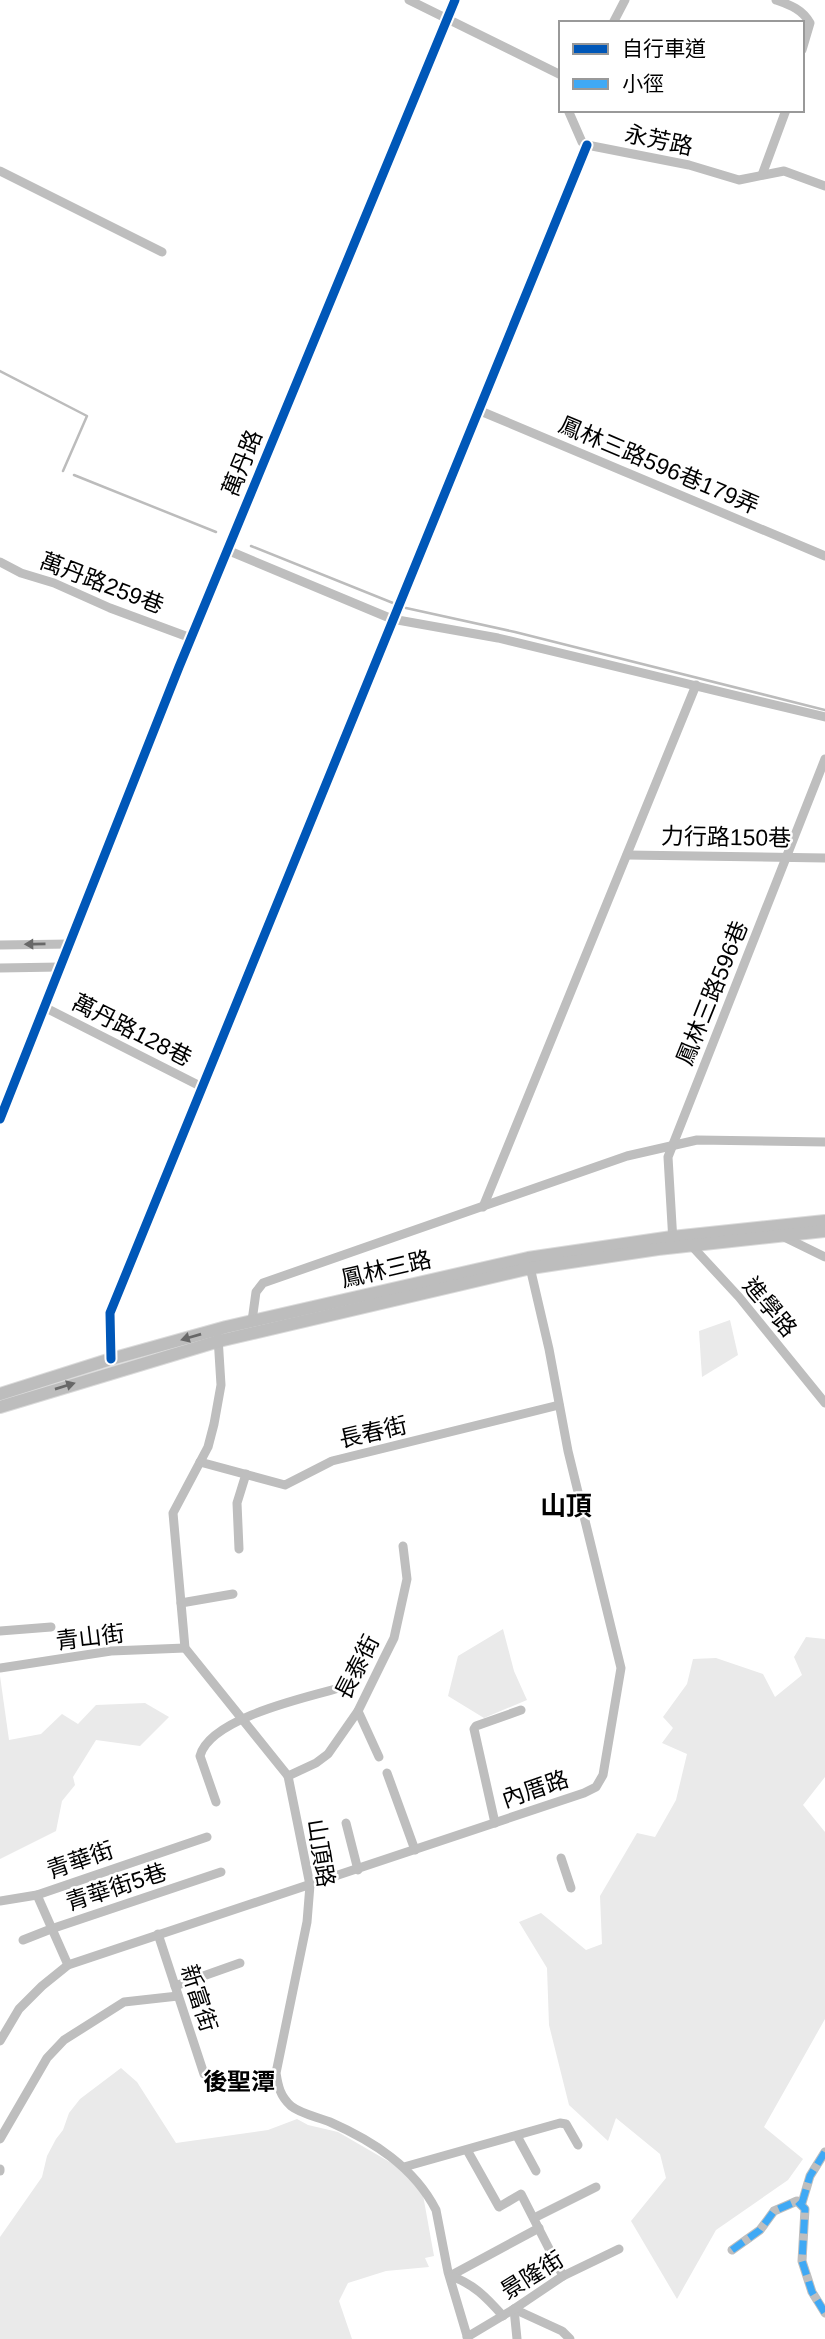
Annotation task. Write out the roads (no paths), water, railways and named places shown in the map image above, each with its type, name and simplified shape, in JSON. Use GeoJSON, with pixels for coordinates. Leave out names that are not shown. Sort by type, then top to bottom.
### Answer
{"type":"FeatureCollection","features":[{"type":"Feature","properties":{"kind":"main road"},"geometry":{"type":"LineString","coordinates":[[779,1231],[825,1221]]}},
{"type":"Feature","properties":{"kind":"main road","name":"鳳林三路"},"geometry":{"type":"LineString","coordinates":[[0,1407],[218,1335],[252,1321],[529,1263],[673,1242],[779,1231]]}},
{"type":"Feature","properties":{"kind":"main road"},"geometry":{"type":"LineString","coordinates":[[779,1231],[825,1231]]}},
{"type":"Feature","properties":{"kind":"main road","name":"鳳林三路"},"geometry":{"type":"LineString","coordinates":[[0,1394],[111,1359],[529,1263]]}},
{"type":"Feature","properties":{"kind":"street"},"geometry":{"type":"LineString","coordinates":[[409,0],[559,74]]}},
{"type":"Feature","properties":{"kind":"street","name":"萬丹路"},"geometry":{"type":"LineString","coordinates":[[61,967],[191,638],[455,0]]}},
{"type":"Feature","properties":{"kind":"street"},"geometry":{"type":"LineString","coordinates":[[614,21],[625,0]]}},
{"type":"Feature","properties":{"kind":"street"},"geometry":{"type":"LineString","coordinates":[[776,0],[796,7],[806,16],[810,23],[804,43]]}},
{"type":"Feature","properties":{"kind":"street"},"geometry":{"type":"LineString","coordinates":[[111,1359],[110,1314],[587,145],[582,142],[569,112]]}},
{"type":"Feature","properties":{"kind":"street"},"geometry":{"type":"LineString","coordinates":[[762,175],[785,112]]}},
{"type":"Feature","properties":{"kind":"street","name":"永芳路"},"geometry":{"type":"LineString","coordinates":[[587,145],[689,165],[739,180],[784,171],[825,186]]}},
{"type":"Feature","properties":{"kind":"street"},"geometry":{"type":"LineString","coordinates":[[0,171],[162,252]]}},
{"type":"Feature","properties":{"kind":"street","name":"鳳林三路596巷179弄"},"geometry":{"type":"LineString","coordinates":[[478,410],[825,556]]}},
{"type":"Feature","properties":{"kind":"street"},"geometry":{"type":"LineString","coordinates":[[227,550],[392,619],[498,638],[825,716]]}},
{"type":"Feature","properties":{"kind":"street","name":"萬丹路259巷"},"geometry":{"type":"LineString","coordinates":[[0,562],[21,573],[54,583],[110,608],[191,638]]}},
{"type":"Feature","properties":{"kind":"street"},"geometry":{"type":"LineString","coordinates":[[483,1207],[696,685]]}},
{"type":"Feature","properties":{"kind":"street","name":"鳳林三路596巷"},"geometry":{"type":"LineString","coordinates":[[673,1242],[668,1157],[825,759]]}},
{"type":"Feature","properties":{"kind":"street","name":"力行路150巷"},"geometry":{"type":"LineString","coordinates":[[627,855],[825,858]]}},
{"type":"Feature","properties":{"kind":"street"},"geometry":{"type":"LineString","coordinates":[[0,944],[70,944]]}},
{"type":"Feature","properties":{"kind":"street"},"geometry":{"type":"LineString","coordinates":[[0,968],[61,967],[0,1119]]}},
{"type":"Feature","properties":{"kind":"street","name":"萬丹路128巷"},"geometry":{"type":"LineString","coordinates":[[44,1007],[202,1087]]}},
{"type":"Feature","properties":{"kind":"street"},"geometry":{"type":"LineString","coordinates":[[252,1321],[256,1292],[263,1283],[627,1156],[697,1140],[825,1142]]}},
{"type":"Feature","properties":{"kind":"street"},"geometry":{"type":"LineString","coordinates":[[779,1231],[825,1258]]}},
{"type":"Feature","properties":{"kind":"street","name":"進學路"},"geometry":{"type":"LineString","coordinates":[[690,1240],[825,1403]]}},
{"type":"Feature","properties":{"kind":"street","name":"內厝路"},"geometry":{"type":"LineString","coordinates":[[0,2041],[19,2009],[68,1965],[358,1870],[596,1787],[603,1775],[620,1676],[620,1660],[593,1558],[529,1263]]}},
{"type":"Feature","properties":{"kind":"street"},"geometry":{"type":"LineString","coordinates":[[184,1648],[173,1513],[208,1447],[221,1385],[218,1335]]}},
{"type":"Feature","properties":{"kind":"street","name":"長春街"},"geometry":{"type":"LineString","coordinates":[[200,1462],[285,1485],[332,1461],[559,1405]]}},
{"type":"Feature","properties":{"kind":"street"},"geometry":{"type":"LineString","coordinates":[[239,1549],[237,1503],[246,1475]]}},
{"type":"Feature","properties":{"kind":"street","name":"長泰街"},"geometry":{"type":"LineString","coordinates":[[288,1776],[328,1754],[358,1711],[394,1638],[407,1579],[403,1546]]}},
{"type":"Feature","properties":{"kind":"street"},"geometry":{"type":"LineString","coordinates":[[181,1603],[233,1594]]}},
{"type":"Feature","properties":{"kind":"street"},"geometry":{"type":"LineString","coordinates":[[0,1631],[51,1627]]}},
{"type":"Feature","properties":{"kind":"street","name":"青山街"},"geometry":{"type":"LineString","coordinates":[[0,1668],[111,1651],[184,1648]]}},
{"type":"Feature","properties":{"kind":"street","name":"山頂路"},"geometry":{"type":"LineString","coordinates":[[184,1648],[288,1776],[310,1885],[307,1922],[276,2073],[280,2094],[292,2107],[367,2140],[404,2166],[436,2210],[467,2338]]}},
{"type":"Feature","properties":{"kind":"street"},"geometry":{"type":"LineString","coordinates":[[216,1802],[200,1756],[205,1744],[241,1718],[347,1686]]}},
{"type":"Feature","properties":{"kind":"street"},"geometry":{"type":"LineString","coordinates":[[495,1823],[474,1729],[521,1710]]}},
{"type":"Feature","properties":{"kind":"street"},"geometry":{"type":"LineString","coordinates":[[358,1711],[379,1757]]}},
{"type":"Feature","properties":{"kind":"street"},"geometry":{"type":"LineString","coordinates":[[387,1773],[415,1850]]}},
{"type":"Feature","properties":{"kind":"street"},"geometry":{"type":"LineString","coordinates":[[346,1823],[358,1870]]}},
{"type":"Feature","properties":{"kind":"street","name":"青華街"},"geometry":{"type":"LineString","coordinates":[[68,1965],[37,1895],[206,1837]]}},
{"type":"Feature","properties":{"kind":"street"},"geometry":{"type":"LineString","coordinates":[[561,1858],[571,1888]]}},
{"type":"Feature","properties":{"kind":"street","name":"青華街5巷"},"geometry":{"type":"LineString","coordinates":[[23,1940],[51,1928],[221,1872]]}},
{"type":"Feature","properties":{"kind":"street"},"geometry":{"type":"LineString","coordinates":[[0,1901],[37,1895]]}},
{"type":"Feature","properties":{"kind":"street","name":"新富街"},"geometry":{"type":"LineString","coordinates":[[158,1934],[204,2074]]}},
{"type":"Feature","properties":{"kind":"street"},"geometry":{"type":"LineString","coordinates":[[0,2139],[47,2058],[64,2040],[124,2002],[176,1991],[240,1963]]}},
{"type":"Feature","properties":{"kind":"street"},"geometry":{"type":"LineString","coordinates":[[404,2166],[565,2123],[578,2144]]}},
{"type":"Feature","properties":{"kind":"street"},"geometry":{"type":"LineString","coordinates":[[517,2136],[536,2171]]}},
{"type":"Feature","properties":{"kind":"street"},"geometry":{"type":"LineString","coordinates":[[467,2150],[499,2207],[522,2194],[563,2276]]}},
{"type":"Feature","properties":{"kind":"street"},"geometry":{"type":"LineString","coordinates":[[825,2152],[810,2176],[802,2203],[805,2209],[802,2261],[812,2291],[825,2313]]}},
{"type":"Feature","properties":{"kind":"street"},"geometry":{"type":"LineString","coordinates":[[534,2218],[596,2187]]}},
{"type":"Feature","properties":{"kind":"street"},"geometry":{"type":"LineString","coordinates":[[732,2250],[761,2230],[774,2211],[797,2201],[802,2203]]}},
{"type":"Feature","properties":{"kind":"street"},"geometry":{"type":"LineString","coordinates":[[450,2276],[538,2228]]}},
{"type":"Feature","properties":{"kind":"street","name":"景隆街"},"geometry":{"type":"LineString","coordinates":[[467,2338],[563,2276],[619,2249]]}},
{"type":"Feature","properties":{"kind":"street"},"geometry":{"type":"LineString","coordinates":[[450,2276],[482,2293],[503,2316]]}},
{"type":"Feature","properties":{"kind":"street"},"geometry":{"type":"LineString","coordinates":[[514,2309],[517,2339]]}},
{"type":"Feature","properties":{"kind":"street"},"geometry":{"type":"LineString","coordinates":[[514,2309],[562,2331],[570,2339]]}},
{"type":"Feature","properties":{"kind":"waterway"},"geometry":{"type":"LineString","coordinates":[[0,371],[87,416],[63,471]]}},
{"type":"Feature","properties":{"kind":"waterway"},"geometry":{"type":"LineString","coordinates":[[74,475],[216,532]]}},
{"type":"Feature","properties":{"kind":"waterway"},"geometry":{"type":"LineString","coordinates":[[251,546],[393,603]]}},
{"type":"Feature","properties":{"kind":"waterway"},"geometry":{"type":"LineString","coordinates":[[406,608],[515,632],[825,710]]}},
{"type":"Feature","properties":{"kind":"district","name":"山頂"},"geometry":{"type":"Point","coordinates":[566,1506]}},
{"type":"Feature","properties":{"kind":"district","name":"後聖潭"},"geometry":{"type":"Point","coordinates":[239,2082]}}]}
